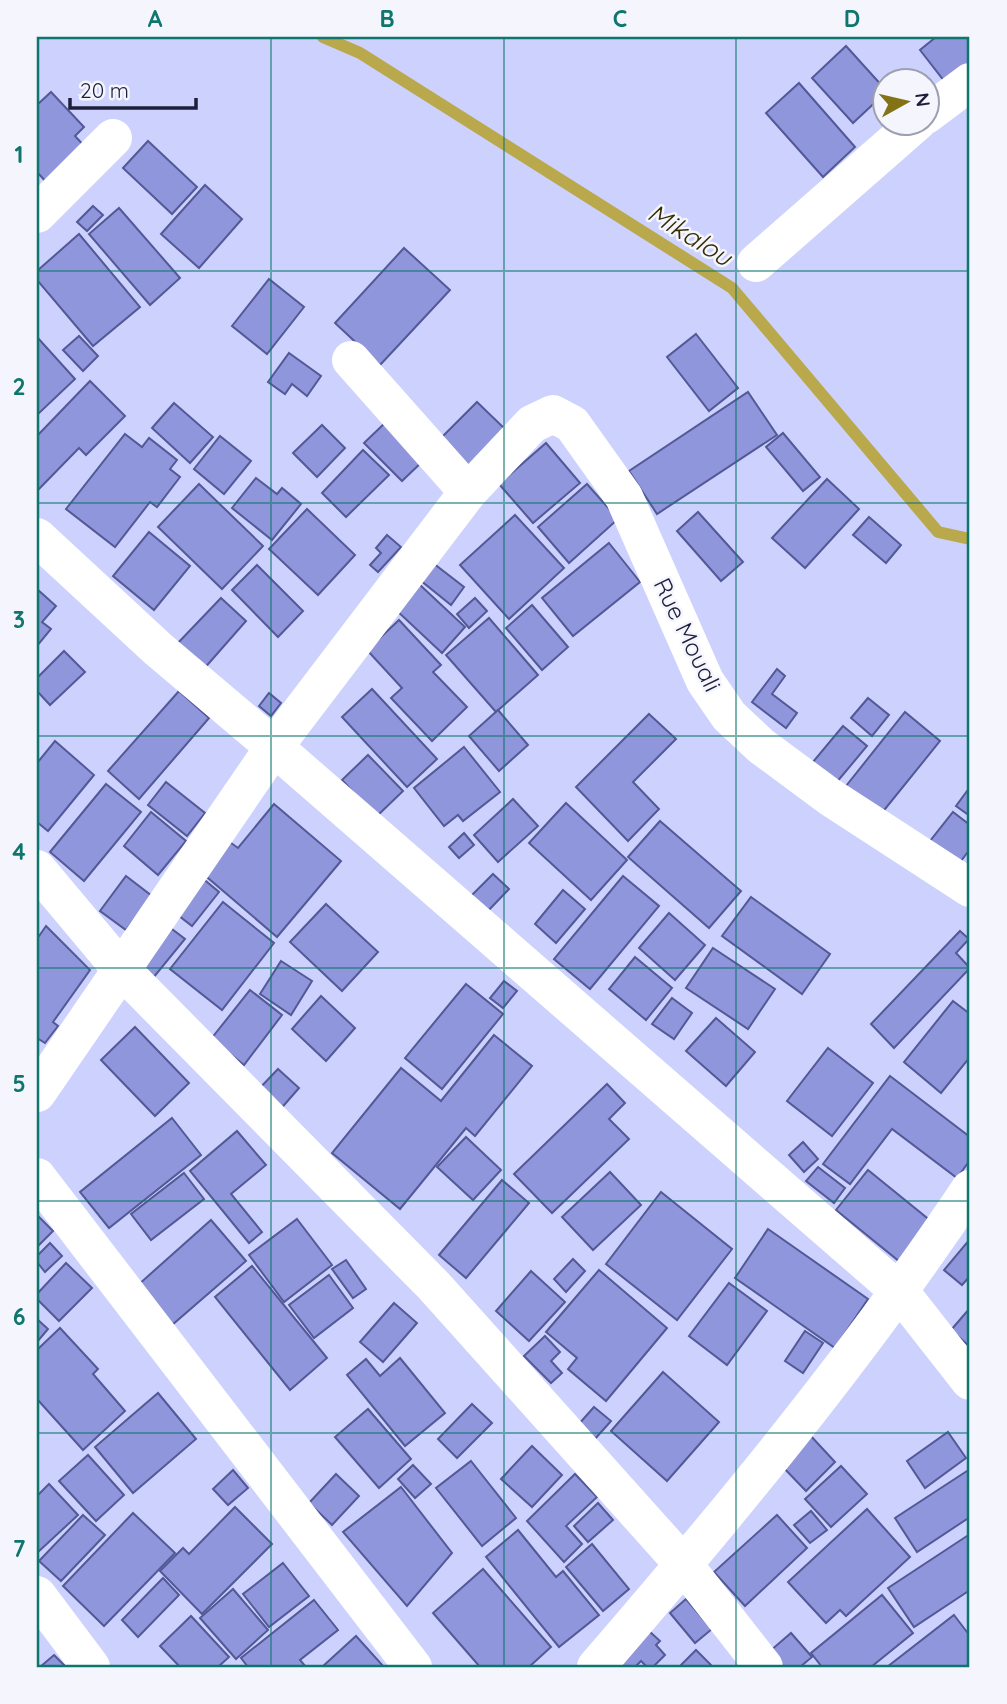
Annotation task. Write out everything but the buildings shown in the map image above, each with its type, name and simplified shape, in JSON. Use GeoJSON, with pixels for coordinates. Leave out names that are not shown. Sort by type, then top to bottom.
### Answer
{"type":"FeatureCollection","features":[{"type":"Feature","properties":{"kind":"street"},"geometry":{"type":"LineString","coordinates":[[940,104],[970,82]]}},
{"type":"Feature","properties":{"kind":"street"},"geometry":{"type":"LineString","coordinates":[[756,263],[901,136]]}},
{"type":"Feature","properties":{"kind":"street"},"geometry":{"type":"LineString","coordinates":[[37,214],[113,138]]}},
{"type":"Feature","properties":{"kind":"street"},"geometry":{"type":"LineString","coordinates":[[37,1093],[120,968],[274,747],[468,492],[351,360]]}},
{"type":"Feature","properties":{"kind":"street","name":"Rue Mouali"},"geometry":{"type":"LineString","coordinates":[[468,492],[532,424],[553,414],[572,424],[624,497],[705,681],[729,716],[761,747],[830,797],[970,888]]}},
{"type":"Feature","properties":{"kind":"street"},"geometry":{"type":"LineString","coordinates":[[37,537],[158,649],[901,1293],[970,1381]]}},
{"type":"Feature","properties":{"kind":"street"},"geometry":{"type":"LineString","coordinates":[[37,869],[120,968],[434,1286],[684,1565],[764,1667]]}},
{"type":"Feature","properties":{"kind":"street"},"geometry":{"type":"LineString","coordinates":[[37,1177],[413,1667]]}},
{"type":"Feature","properties":{"kind":"street"},"geometry":{"type":"LineString","coordinates":[[596,1667],[684,1565],[901,1293],[970,1189]]}},
{"type":"Feature","properties":{"kind":"street"},"geometry":{"type":"LineString","coordinates":[[37,1595],[91,1667]]}},
{"type":"Feature","properties":{"kind":"waterway","name":"Mikalou"},"geometry":{"type":"LineString","coordinates":[[323,37],[360,53],[732,288],[938,532],[970,539]]}}]}
